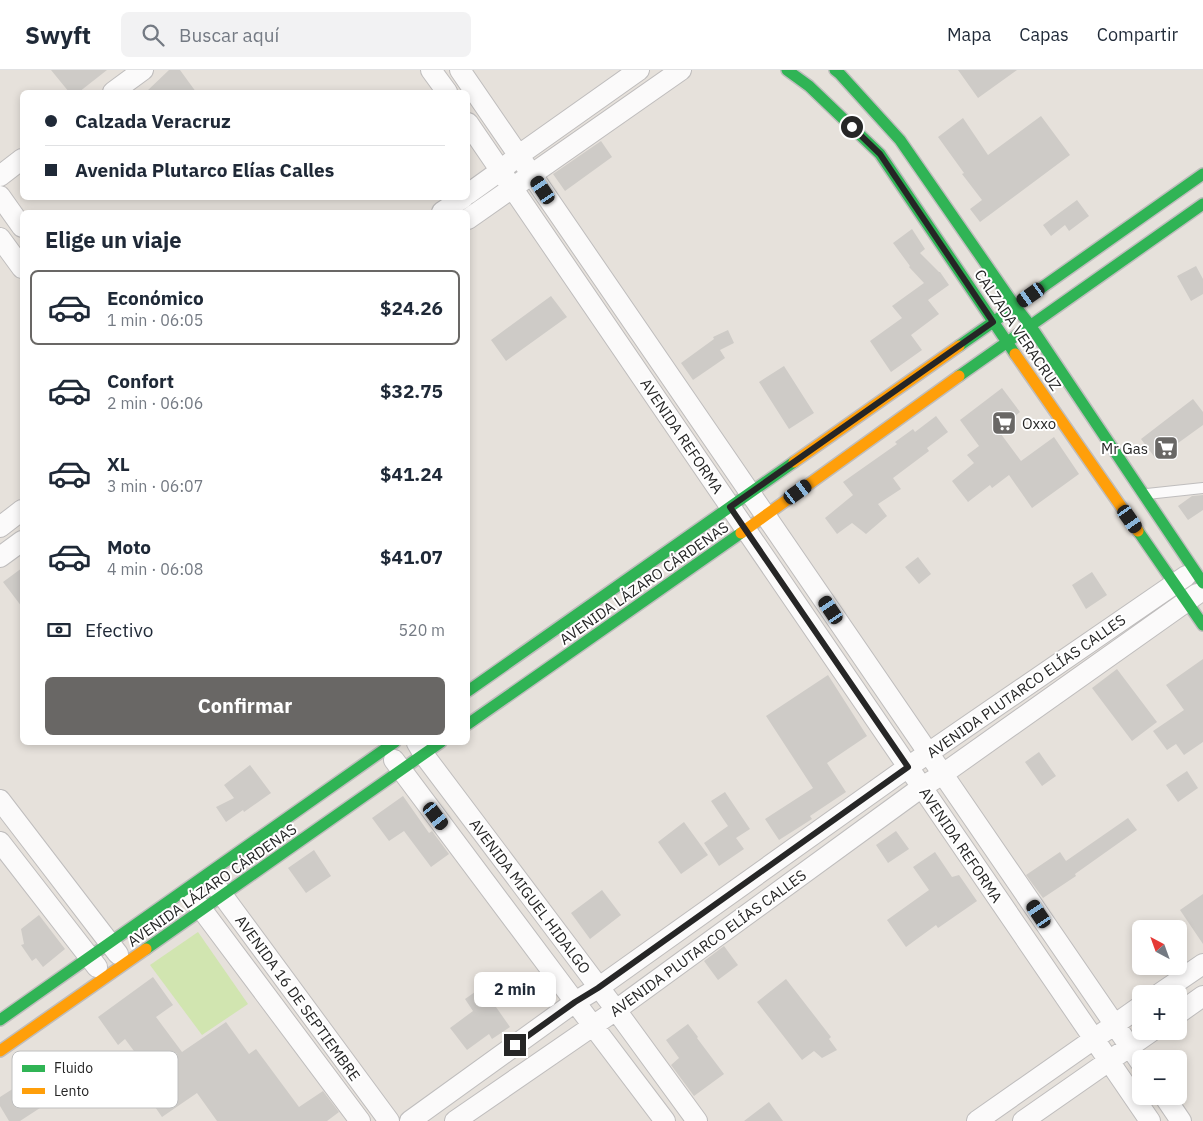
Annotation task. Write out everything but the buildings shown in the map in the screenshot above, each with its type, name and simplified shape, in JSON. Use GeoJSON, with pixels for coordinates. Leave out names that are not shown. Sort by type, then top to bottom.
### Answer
{"type":"FeatureCollection","features":[{"type":"Feature","properties":{"kind":"main road","name":"CALZADA VERACRUZ"},"geometry":{"type":"LineString","coordinates":[[787,70],[809,86],[880,154],[993,322],[1203,625]]}},
{"type":"Feature","properties":{"kind":"main road","name":"CALZADA VERACRUZ"},"geometry":{"type":"LineString","coordinates":[[835,70],[900,140],[1030,325],[1144,494],[1200,572]]}},
{"type":"Feature","properties":{"kind":"main road"},"geometry":{"type":"LineString","coordinates":[[858,77],[860,85],[882,121]]}},
{"type":"Feature","properties":{"kind":"main road","name":"AVENIDA LÁZARO CÁRDENAS"},"geometry":{"type":"LineString","coordinates":[[470,691],[1203,174]]}},
{"type":"Feature","properties":{"kind":"main road","name":"AVENIDA LÁZARO CÁRDENAS"},"geometry":{"type":"LineString","coordinates":[[470,723],[745,530],[1030,325],[1203,204]]}},
{"type":"Feature","properties":{"kind":"main road","name":"AVENIDA LÁZARO CÁRDENAS"},"geometry":{"type":"LineString","coordinates":[[0,1020],[207,875],[387,745]]}},
{"type":"Feature","properties":{"kind":"main road","name":"AVENIDA LÁZARO CÁRDENAS"},"geometry":{"type":"LineString","coordinates":[[0,1051],[402,770],[420,749],[432,745]]}},
{"type":"Feature","properties":{"kind":"street"},"geometry":{"type":"LineString","coordinates":[[116,90],[143,70]]}},
{"type":"Feature","properties":{"kind":"street"},"geometry":{"type":"LineString","coordinates":[[431,70],[445,90]]}},
{"type":"Feature","properties":{"kind":"street","name":"AVENIDA REFORMA"},"geometry":{"type":"LineString","coordinates":[[460,70],[1133,1050]]}},
{"type":"Feature","properties":{"kind":"street"},"geometry":{"type":"LineString","coordinates":[[470,193],[519,155],[639,70]]}},
{"type":"Feature","properties":{"kind":"street"},"geometry":{"type":"LineString","coordinates":[[470,218],[681,70]]}},
{"type":"Feature","properties":{"kind":"street","name":"AVENIDA REFORMA"},"geometry":{"type":"LineString","coordinates":[[470,126],[1150,1121]]}},
{"type":"Feature","properties":{"kind":"street"},"geometry":{"type":"LineString","coordinates":[[0,176],[20,161]]}},
{"type":"Feature","properties":{"kind":"street"},"geometry":{"type":"LineString","coordinates":[[0,196],[20,223]]}},
{"type":"Feature","properties":{"kind":"street"},"geometry":{"type":"LineString","coordinates":[[445,210],[460,200]]}},
{"type":"Feature","properties":{"kind":"street"},"geometry":{"type":"LineString","coordinates":[[0,238],[20,265]]}},
{"type":"Feature","properties":{"kind":"street"},"geometry":{"type":"LineString","coordinates":[[0,527],[20,512]]}},
{"type":"Feature","properties":{"kind":"street"},"geometry":{"type":"LineString","coordinates":[[0,557],[20,542]]}},
{"type":"Feature","properties":{"kind":"street","name":"AVENIDA PLUTARCO ELÍAS CALLES"},"geometry":{"type":"LineString","coordinates":[[410,1121],[908,767],[1174,584],[1200,572]]}},
{"type":"Feature","properties":{"kind":"street","name":"AVENIDA PLUTARCO ELÍAS CALLES"},"geometry":{"type":"LineString","coordinates":[[455,1121],[594,1026],[922,787],[1203,589]]}},
{"type":"Feature","properties":{"kind":"street","name":"AVENIDA MIGUEL HIDALGO"},"geometry":{"type":"LineString","coordinates":[[387,745],[402,770],[665,1121]]}},
{"type":"Feature","properties":{"kind":"street","name":"AVENIDA MIGUEL HIDALGO"},"geometry":{"type":"LineString","coordinates":[[420,749],[616,1010],[690,1118]]}},
{"type":"Feature","properties":{"kind":"street"},"geometry":{"type":"LineString","coordinates":[[0,800],[126,964]]}},
{"type":"Feature","properties":{"kind":"street"},"geometry":{"type":"LineString","coordinates":[[0,842],[105,978]]}},
{"type":"Feature","properties":{"kind":"street","name":"AVENIDA 16 DE SEPTIEMBRE"},"geometry":{"type":"LineString","coordinates":[[207,875],[388,1121]]}},
{"type":"Feature","properties":{"kind":"street","name":"AVENIDA 16 DE SEPTIEMBRE"},"geometry":{"type":"LineString","coordinates":[[187,889],[360,1121]]}},
{"type":"Feature","properties":{"kind":"street"},"geometry":{"type":"LineString","coordinates":[[1172,985],[1203,964]]}},
{"type":"Feature","properties":{"kind":"street"},"geometry":{"type":"LineString","coordinates":[[1187,1007],[1203,996]]}},
{"type":"Feature","properties":{"kind":"street"},"geometry":{"type":"LineString","coordinates":[[977,1121],[1132,1012]]}},
{"type":"Feature","properties":{"kind":"street"},"geometry":{"type":"LineString","coordinates":[[1023,1121],[1139,1040]]}},
{"type":"Feature","properties":{"kind":"street"},"geometry":{"type":"LineString","coordinates":[[1170,1105],[1181,1121]]}},
{"type":"Feature","properties":{"kind":"lane"},"geometry":{"type":"LineString","coordinates":[[1144,494],[1203,488]]}},
{"type":"Feature","properties":{"kind":"green space"},"geometry":{"type":"Polygon","coordinates":[[[198,932],[248,1004],[202,1035],[150,965],[198,932]]]}},
{"type":"Feature","properties":{"kind":"traffic: fast"},"geometry":{"type":"LineString","coordinates":[[787,70],[809,86],[880,154],[1015,354]]}},
{"type":"Feature","properties":{"kind":"traffic: fast"},"geometry":{"type":"LineString","coordinates":[[835,70],[900,140],[1030,325],[1203,583]]}},
{"type":"Feature","properties":{"kind":"traffic: fast"},"geometry":{"type":"LineString","coordinates":[[959,346],[1203,174]]}},
{"type":"Feature","properties":{"kind":"traffic: fast"},"geometry":{"type":"LineString","coordinates":[[959,376],[1203,204]]}},
{"type":"Feature","properties":{"kind":"traffic: fast"},"geometry":{"type":"LineString","coordinates":[[470,690],[794,462]]}},
{"type":"Feature","properties":{"kind":"traffic: fast"},"geometry":{"type":"LineString","coordinates":[[1138,531],[1203,625]]}},
{"type":"Feature","properties":{"kind":"traffic: fast"},"geometry":{"type":"LineString","coordinates":[[470,723],[741,533]]}},
{"type":"Feature","properties":{"kind":"traffic: fast"},"geometry":{"type":"LineString","coordinates":[[0,1020],[391,745]]}},
{"type":"Feature","properties":{"kind":"traffic: fast"},"geometry":{"type":"LineString","coordinates":[[146,949],[437,745]]}},
{"type":"Feature","properties":{"kind":"traffic: slow"},"geometry":{"type":"LineString","coordinates":[[794,462],[959,346]]}},
{"type":"Feature","properties":{"kind":"traffic: slow"},"geometry":{"type":"LineString","coordinates":[[1015,354],[1138,531]]}},
{"type":"Feature","properties":{"kind":"traffic: slow"},"geometry":{"type":"LineString","coordinates":[[741,533],[959,376]]}},
{"type":"Feature","properties":{"kind":"traffic: slow"},"geometry":{"type":"LineString","coordinates":[[0,1051],[146,949]]}},
{"type":"Feature","properties":{"kind":"place","name":"Oxxo"},"geometry":{"type":"Point","coordinates":[1004,423]}},
{"type":"Feature","properties":{"kind":"place","name":"Mr Gas"},"geometry":{"type":"Point","coordinates":[1166,448]}},
{"type":"Feature","properties":{"kind":"route"},"geometry":{"type":"LineString","coordinates":[[515,1045],[908,767],[730,507],[993,322],[880,154],[852,127]]}}]}
